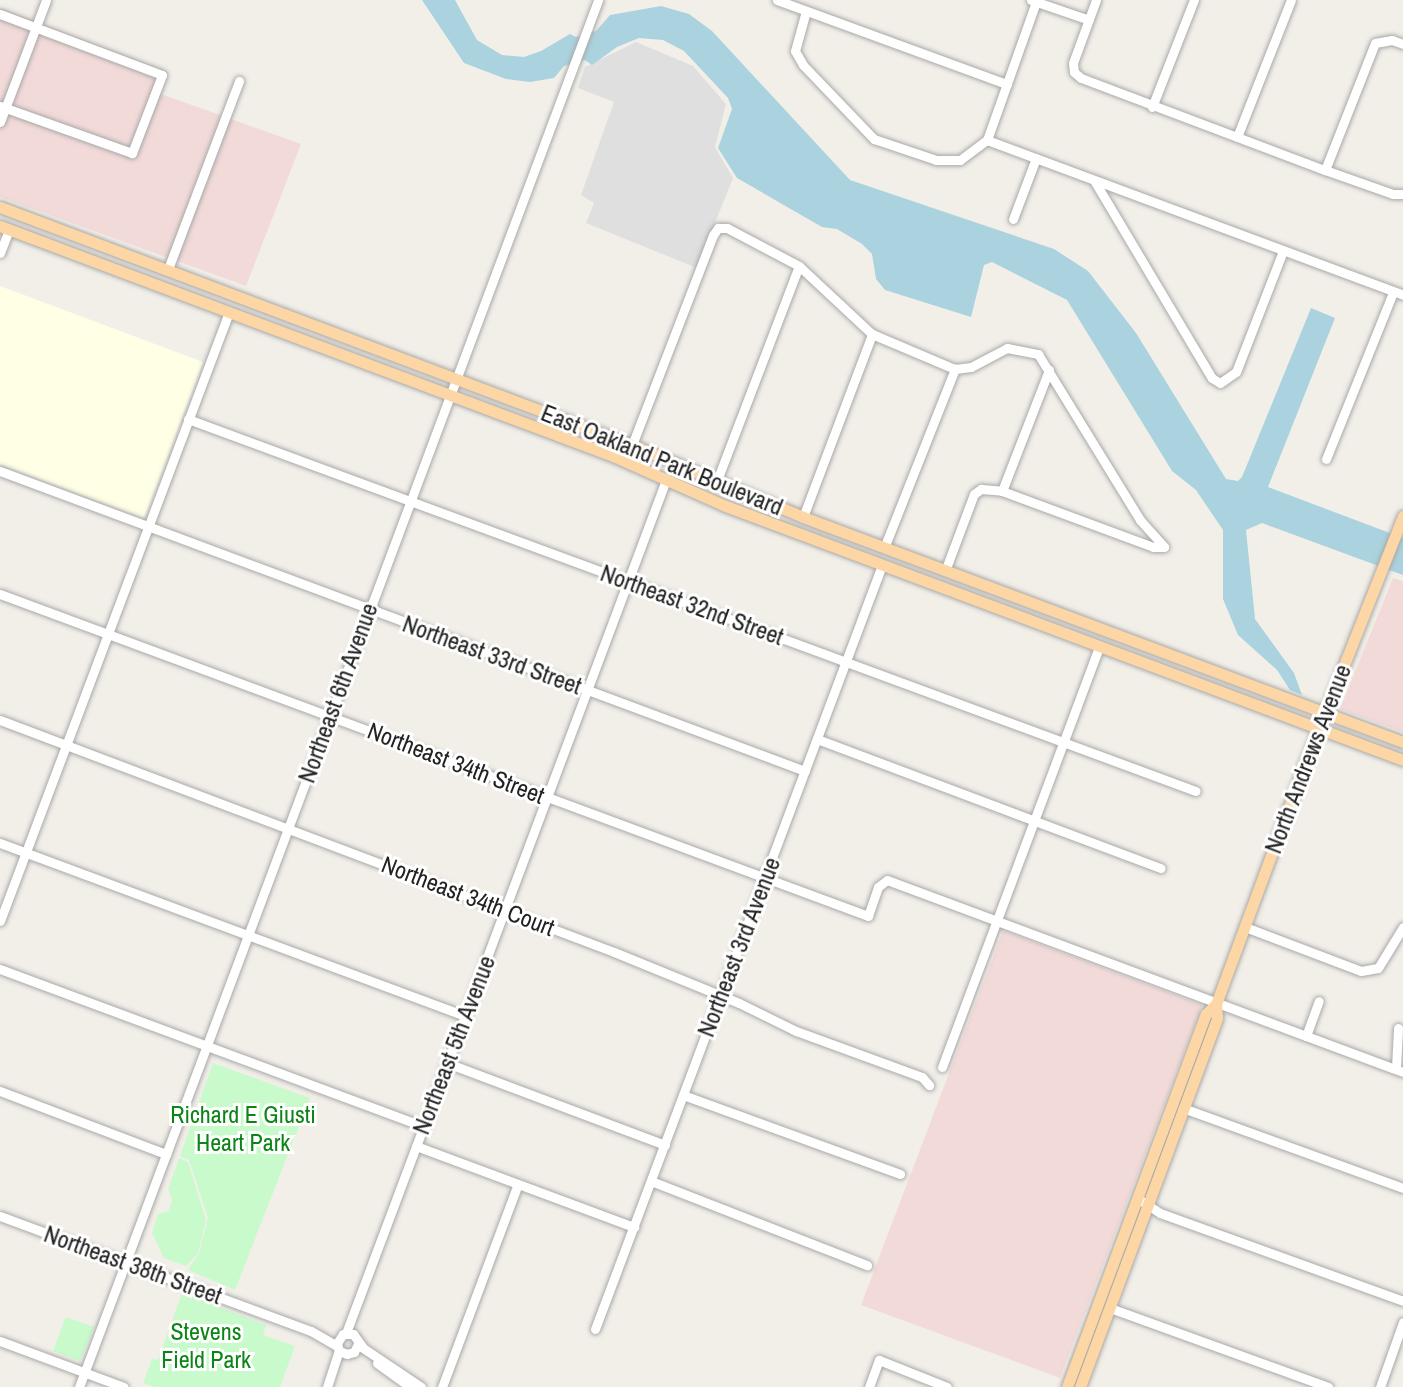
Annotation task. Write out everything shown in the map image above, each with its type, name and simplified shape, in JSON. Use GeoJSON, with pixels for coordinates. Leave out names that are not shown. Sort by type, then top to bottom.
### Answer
{"type":"FeatureCollection","features":[{"type":"Feature","properties":{"kind":"main road","name":"East Oakland Park Boulevard"},"geometry":{"type":"LineString","coordinates":[[0,207],[456,377],[884,548],[1403,742]]}},
{"type":"Feature","properties":{"kind":"main road"},"geometry":{"type":"LineString","coordinates":[[4,228],[23,224],[79,244],[97,243]]}},
{"type":"Feature","properties":{"kind":"main road","name":"East Oakland Park Boulevard"},"geometry":{"type":"LineString","coordinates":[[4,228],[626,461],[777,526],[1403,760]]}},
{"type":"Feature","properties":{"kind":"main road"},"geometry":{"type":"LineString","coordinates":[[151,283],[163,277],[168,269]]}},
{"type":"Feature","properties":{"kind":"main road"},"geometry":{"type":"LineString","coordinates":[[189,297],[199,286],[210,285]]}},
{"type":"Feature","properties":{"kind":"main road"},"geometry":{"type":"LineString","coordinates":[[666,480],[675,475],[701,477]]}},
{"type":"Feature","properties":{"kind":"main road","name":"North Andrews Avenue"},"geometry":{"type":"LineString","coordinates":[[1143,1200],[1206,1014],[1216,1004],[1324,714],[1403,516]]}},
{"type":"Feature","properties":{"kind":"main road"},"geometry":{"type":"LineString","coordinates":[[777,526],[791,524],[803,517]]}},
{"type":"Feature","properties":{"kind":"main road"},"geometry":{"type":"LineString","coordinates":[[882,565],[892,558],[910,557]]}},
{"type":"Feature","properties":{"kind":"main road"},"geometry":{"type":"LineString","coordinates":[[1033,623],[1046,620],[1056,612]]}},
{"type":"Feature","properties":{"kind":"main road"},"geometry":{"type":"LineString","coordinates":[[1099,647],[1109,639],[1131,640]]}},
{"type":"Feature","properties":{"kind":"main road","name":"North Andrews Avenue"},"geometry":{"type":"LineString","coordinates":[[1067,1387],[1183,1108],[1217,1018],[1216,1004]]}},
{"type":"Feature","properties":{"kind":"main road","name":"North Andrews Avenue"},"geometry":{"type":"LineString","coordinates":[[1080,1387],[1110,1308],[1138,1212]]}},
{"type":"Feature","properties":{"kind":"street"},"geometry":{"type":"LineString","coordinates":[[0,122],[3,107],[46,0]]}},
{"type":"Feature","properties":{"kind":"street","name":"Northeast 6th Avenue"},"geometry":{"type":"LineString","coordinates":[[79,1387],[598,0]]}},
{"type":"Feature","properties":{"kind":"street"},"geometry":{"type":"LineString","coordinates":[[777,0],[1007,84]]}},
{"type":"Feature","properties":{"kind":"street"},"geometry":{"type":"LineString","coordinates":[[1096,0],[1073,63],[1074,72],[1081,78],[1325,170],[1393,194],[1403,194]]}},
{"type":"Feature","properties":{"kind":"street"},"geometry":{"type":"LineString","coordinates":[[1152,107],[1194,0]]}},
{"type":"Feature","properties":{"kind":"street"},"geometry":{"type":"LineString","coordinates":[[1237,137],[1291,0]]}},
{"type":"Feature","properties":{"kind":"street"},"geometry":{"type":"LineString","coordinates":[[806,11],[795,51],[803,65],[874,139],[936,160],[960,160],[987,140],[1034,1],[1089,20]]}},
{"type":"Feature","properties":{"kind":"street"},"geometry":{"type":"LineString","coordinates":[[0,14],[162,75],[132,153],[3,107]]}},
{"type":"Feature","properties":{"kind":"street"},"geometry":{"type":"LineString","coordinates":[[1325,170],[1375,43],[1392,40],[1403,44]]}},
{"type":"Feature","properties":{"kind":"street"},"geometry":{"type":"LineString","coordinates":[[168,269],[239,81]]}},
{"type":"Feature","properties":{"kind":"street"},"geometry":{"type":"LineString","coordinates":[[987,140],[1398,294],[1326,459]]}},
{"type":"Feature","properties":{"kind":"street"},"geometry":{"type":"LineString","coordinates":[[1013,219],[1036,158]]}},
{"type":"Feature","properties":{"kind":"street"},"geometry":{"type":"LineString","coordinates":[[1095,182],[1212,378],[1220,383],[1236,372],[1283,251]]}},
{"type":"Feature","properties":{"kind":"street"},"geometry":{"type":"LineString","coordinates":[[0,253],[4,228]]}},
{"type":"Feature","properties":{"kind":"street"},"geometry":{"type":"LineString","coordinates":[[632,445],[718,228],[731,230],[799,266],[872,334],[955,369],[971,367],[1007,348],[1038,354],[1140,520],[1164,547],[1153,547],[1002,491],[981,489],[974,494],[945,571]]}},
{"type":"Feature","properties":{"kind":"street"},"geometry":{"type":"LineString","coordinates":[[716,483],[799,266]]}},
{"type":"Feature","properties":{"kind":"street"},"geometry":{"type":"LineString","coordinates":[[0,921],[229,312]]}},
{"type":"Feature","properties":{"kind":"street"},"geometry":{"type":"LineString","coordinates":[[803,517],[872,334]]}},
{"type":"Feature","properties":{"kind":"street"},"geometry":{"type":"LineString","coordinates":[[884,548],[955,369]]}},
{"type":"Feature","properties":{"kind":"street"},"geometry":{"type":"LineString","coordinates":[[1002,491],[1049,370]]}},
{"type":"Feature","properties":{"kind":"street","name":"Northeast 32nd Street"},"geometry":{"type":"LineString","coordinates":[[188,419],[1196,791]]}},
{"type":"Feature","properties":{"kind":"street","name":"Northeast 33rd Street"},"geometry":{"type":"LineString","coordinates":[[0,471],[805,771]]}},
{"type":"Feature","properties":{"kind":"street","name":"Northeast 5th Avenue"},"geometry":{"type":"LineString","coordinates":[[328,1384],[347,1344],[416,1146],[666,480]]}},
{"type":"Feature","properties":{"kind":"street","name":"Northeast 3rd Avenue"},"geometry":{"type":"LineString","coordinates":[[595,1329],[882,565]]}},
{"type":"Feature","properties":{"kind":"street","name":"Northeast 34th Street"},"geometry":{"type":"LineString","coordinates":[[0,594],[868,916],[878,887],[887,880],[998,922]]}},
{"type":"Feature","properties":{"kind":"street"},"geometry":{"type":"LineString","coordinates":[[942,1067],[1099,647]]}},
{"type":"Feature","properties":{"kind":"street","name":"Northeast 34th Court"},"geometry":{"type":"LineString","coordinates":[[0,720],[505,910],[721,996],[796,1031],[922,1077],[929,1085]]}},
{"type":"Feature","properties":{"kind":"street"},"geometry":{"type":"LineString","coordinates":[[817,739],[1161,868]]}},
{"type":"Feature","properties":{"kind":"street"},"geometry":{"type":"LineString","coordinates":[[0,843],[464,1016]]}},
{"type":"Feature","properties":{"kind":"street"},"geometry":{"type":"LineString","coordinates":[[998,922],[1400,1070],[1398,1028]]}},
{"type":"Feature","properties":{"kind":"street"},"geometry":{"type":"LineString","coordinates":[[1245,927],[1361,971],[1378,968],[1403,927]]}},
{"type":"Feature","properties":{"kind":"street"},"geometry":{"type":"LineString","coordinates":[[0,969],[424,1127]]}},
{"type":"Feature","properties":{"kind":"street"},"geometry":{"type":"LineString","coordinates":[[1306,1036],[1319,1001]]}},
{"type":"Feature","properties":{"kind":"street"},"geometry":{"type":"LineString","coordinates":[[447,1063],[665,1145]]}},
{"type":"Feature","properties":{"kind":"street"},"geometry":{"type":"LineString","coordinates":[[0,1091],[166,1154]]}},
{"type":"Feature","properties":{"kind":"street"},"geometry":{"type":"LineString","coordinates":[[683,1095],[900,1174]]}},
{"type":"Feature","properties":{"kind":"street"},"geometry":{"type":"LineString","coordinates":[[1183,1108],[1403,1188]]}},
{"type":"Feature","properties":{"kind":"street"},"geometry":{"type":"LineString","coordinates":[[416,1146],[634,1227]]}},
{"type":"Feature","properties":{"kind":"street"},"geometry":{"type":"LineString","coordinates":[[651,1181],[867,1265]]}},
{"type":"Feature","properties":{"kind":"street"},"geometry":{"type":"LineString","coordinates":[[442,1387],[517,1186]]}},
{"type":"Feature","properties":{"kind":"street"},"geometry":{"type":"LineString","coordinates":[[1143,1200],[1160,1213]]}},
{"type":"Feature","properties":{"kind":"street"},"geometry":{"type":"LineString","coordinates":[[1138,1212],[1160,1213],[1403,1301]]}},
{"type":"Feature","properties":{"kind":"street","name":"Northeast 38th Street"},"geometry":{"type":"LineString","coordinates":[[0,1216],[347,1344],[421,1387]]}},
{"type":"Feature","properties":{"kind":"street"},"geometry":{"type":"LineString","coordinates":[[1110,1308],[1328,1387]]}},
{"type":"Feature","properties":{"kind":"street"},"geometry":{"type":"LineString","coordinates":[[1380,1387],[1403,1322]]}},
{"type":"Feature","properties":{"kind":"street"},"geometry":{"type":"LineString","coordinates":[[0,1341],[124,1387]]}},
{"type":"Feature","properties":{"kind":"street","name":"Northeast 38th Street"},"geometry":{"type":"LineString","coordinates":[[347,1344],[410,1387]]}},
{"type":"Feature","properties":{"kind":"street"},"geometry":{"type":"LineString","coordinates":[[869,1387],[879,1360],[947,1387]]}},
{"type":"Feature","properties":{"kind":"shaded area"},"geometry":{"type":"Polygon","coordinates":[[[0,8],[168,72],[161,94],[301,144],[246,286],[0,197],[0,8]]]}},
{"type":"Feature","properties":{"kind":"shaded area"},"geometry":{"type":"Polygon","coordinates":[[[636,42],[693,66],[726,104],[715,147],[733,178],[697,268],[586,223],[594,203],[581,195],[614,102],[578,88],[585,67],[636,42]]]}},
{"type":"Feature","properties":{"kind":"shaded area"},"geometry":{"type":"Polygon","coordinates":[[[0,286],[203,362],[144,518],[0,464],[0,286]]]}},
{"type":"Feature","properties":{"kind":"shaded area"},"geometry":{"type":"Polygon","coordinates":[[[1393,578],[1403,581],[1403,732],[1340,709],[1393,578]]]}},
{"type":"Feature","properties":{"kind":"shaded area"},"geometry":{"type":"Polygon","coordinates":[[[1003,931],[1202,1005],[1060,1378],[861,1305],[1003,931]]]}},
{"type":"Feature","properties":{"kind":"green space","name":"Richard E Giusti Heart Park"},"geometry":{"type":"Polygon","coordinates":[[[213,1063],[310,1098],[235,1290],[188,1270],[199,1253],[208,1218],[189,1160],[180,1156],[213,1063]]]}},
{"type":"Feature","properties":{"kind":"green space"},"geometry":{"type":"Polygon","coordinates":[[[179,1158],[188,1162],[206,1220],[198,1253],[186,1266],[164,1258],[152,1233],[158,1214],[169,1211],[172,1199],[168,1189],[179,1158]]]}},
{"type":"Feature","properties":{"kind":"green space","name":"Stevens Field Park"},"geometry":{"type":"Polygon","coordinates":[[[182,1293],[266,1325],[263,1335],[295,1346],[280,1387],[155,1387],[143,1383],[152,1359],[158,1360],[182,1293]]]}},
{"type":"Feature","properties":{"kind":"green space"},"geometry":{"type":"Polygon","coordinates":[[[66,1317],[94,1327],[80,1361],[53,1351],[66,1317]]]}},
{"type":"Feature","properties":{"kind":"water"},"geometry":{"type":"Polygon","coordinates":[[[422,0],[455,0],[477,40],[502,55],[524,57],[570,34],[576,37],[596,31],[610,15],[661,6],[689,14],[712,31],[850,180],[1054,249],[1088,271],[1136,333],[1226,479],[1238,481],[1242,477],[1311,308],[1335,318],[1268,487],[1403,538],[1403,575],[1262,523],[1246,530],[1255,619],[1294,673],[1302,695],[1290,690],[1277,670],[1238,635],[1223,599],[1223,530],[1196,490],[1172,471],[1067,300],[992,262],[984,265],[971,317],[885,290],[876,279],[872,254],[862,244],[837,229],[822,227],[737,178],[718,148],[732,109],[728,98],[684,51],[663,40],[639,38],[617,47],[592,65],[585,60],[564,66],[554,78],[530,82],[506,79],[464,63],[422,0]]]}}]}
